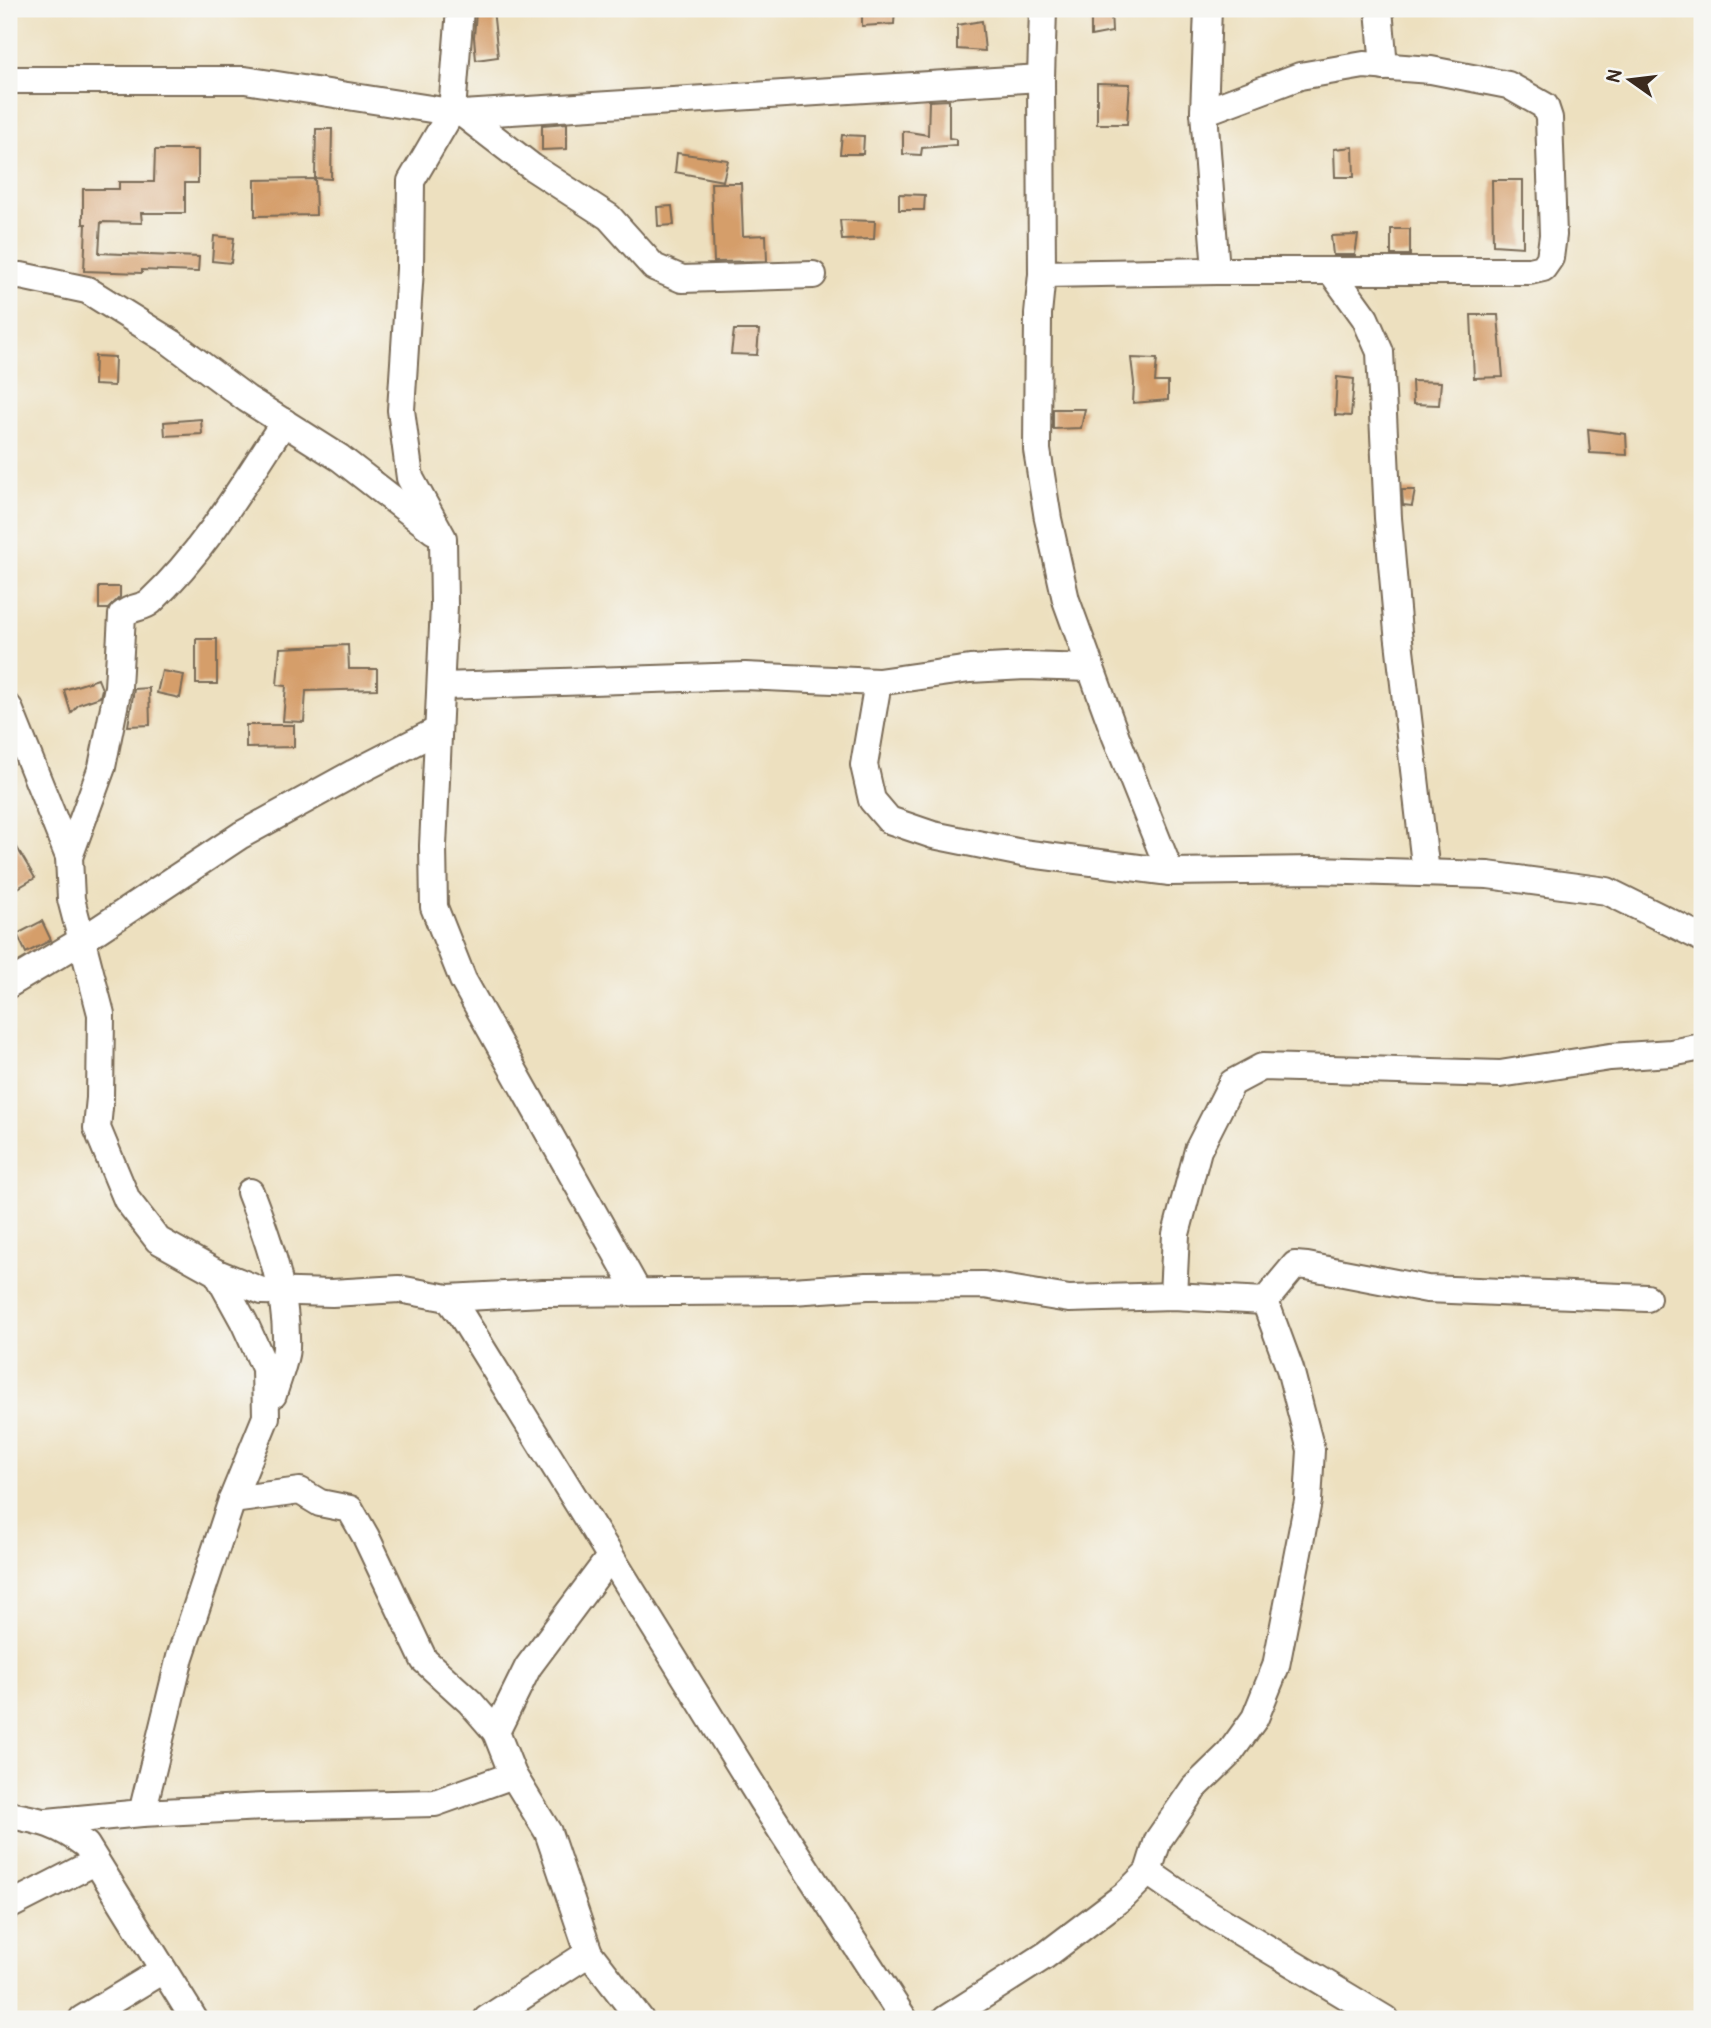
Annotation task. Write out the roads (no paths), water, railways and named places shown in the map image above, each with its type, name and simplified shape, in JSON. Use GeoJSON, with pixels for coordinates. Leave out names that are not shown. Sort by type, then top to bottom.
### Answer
{"type":"FeatureCollection","features":[{"type":"Feature","properties":{"kind":"street"},"geometry":{"type":"LineString","coordinates":[[460,9],[458,113],[411,181],[410,269],[401,410],[410,478],[443,538],[444,606],[433,846],[434,907],[463,980],[638,1292]]}},
{"type":"Feature","properties":{"kind":"street"},"geometry":{"type":"LineString","coordinates":[[1043,9],[1042,274],[1038,314],[1037,450],[1048,519],[1066,600],[1170,872]]}},
{"type":"Feature","properties":{"kind":"street"},"geometry":{"type":"LineString","coordinates":[[1208,9],[1204,113],[1216,271]]}},
{"type":"Feature","properties":{"kind":"street"},"geometry":{"type":"LineString","coordinates":[[1379,9],[1384,66]]}},
{"type":"Feature","properties":{"kind":"street"},"geometry":{"type":"LineString","coordinates":[[1042,274],[1530,271],[1543,268],[1550,258],[1553,235],[1549,118],[1545,106],[1508,85],[1431,70],[1364,65],[1300,76],[1204,113]]}},
{"type":"Feature","properties":{"kind":"street"},"geometry":{"type":"LineString","coordinates":[[9,80],[245,80],[458,113],[1041,78]]}},
{"type":"Feature","properties":{"kind":"street"},"geometry":{"type":"LineString","coordinates":[[458,113],[532,167],[609,217],[654,267],[682,279],[813,275]]}},
{"type":"Feature","properties":{"kind":"street"},"geometry":{"type":"LineString","coordinates":[[1331,271],[1365,318],[1380,352],[1388,518],[1398,632],[1426,873]]}},
{"type":"Feature","properties":{"kind":"street"},"geometry":{"type":"LineString","coordinates":[[9,277],[21,276],[87,290],[172,342],[247,399],[340,458],[443,538]]}},
{"type":"Feature","properties":{"kind":"street"},"geometry":{"type":"LineString","coordinates":[[69,857],[102,767],[108,740],[118,687],[122,615],[131,607],[147,605],[201,547],[284,422]]}},
{"type":"Feature","properties":{"kind":"street"},"geometry":{"type":"LineString","coordinates":[[442,686],[746,676],[878,682],[970,669],[1025,666],[1091,668]]}},
{"type":"Feature","properties":{"kind":"street"},"geometry":{"type":"LineString","coordinates":[[878,682],[864,765],[872,800],[889,820],[933,835],[1022,853],[1170,872],[1316,870],[1488,875],[1607,891],[1702,938]]}},
{"type":"Feature","properties":{"kind":"street"},"geometry":{"type":"LineString","coordinates":[[9,708],[69,857],[71,899],[101,1014],[97,1128],[127,1200],[158,1240],[217,1273],[262,1290],[332,1293],[399,1289],[448,1298],[543,1293],[792,1291],[867,1286],[984,1285],[1069,1299],[1173,1296],[1265,1301],[1295,1265],[1427,1289],[1647,1298]]}},
{"type":"Feature","properties":{"kind":"street"},"geometry":{"type":"LineString","coordinates":[[9,984],[81,941],[241,835],[354,772],[438,730]]}},
{"type":"Feature","properties":{"kind":"street"},"geometry":{"type":"LineString","coordinates":[[1173,1296],[1175,1234],[1198,1150],[1232,1083],[1262,1067],[1500,1074],[1610,1057],[1671,1053],[1702,1046]]}},
{"type":"Feature","properties":{"kind":"street"},"geometry":{"type":"LineString","coordinates":[[142,1813],[180,1657],[232,1500],[266,1416],[286,1351],[281,1291],[268,1238],[250,1192]]}},
{"type":"Feature","properties":{"kind":"street"},"geometry":{"type":"LineString","coordinates":[[217,1273],[244,1321],[265,1368],[266,1416]]}},
{"type":"Feature","properties":{"kind":"street"},"geometry":{"type":"LineString","coordinates":[[448,1298],[762,1801],[904,2019]]}},
{"type":"Feature","properties":{"kind":"street"},"geometry":{"type":"LineString","coordinates":[[946,2019],[1046,1955],[1125,1895],[1148,1872],[1158,1840],[1194,1788],[1229,1754],[1255,1718],[1276,1666],[1308,1501],[1311,1450],[1290,1369],[1265,1301]]}},
{"type":"Feature","properties":{"kind":"street"},"geometry":{"type":"LineString","coordinates":[[232,1500],[300,1491],[320,1503],[350,1509],[424,1660],[470,1702],[496,1732],[513,1775],[548,1832],[570,1905],[589,1953],[640,2019]]}},
{"type":"Feature","properties":{"kind":"street"},"geometry":{"type":"LineString","coordinates":[[496,1732],[528,1667],[610,1557]]}},
{"type":"Feature","properties":{"kind":"street"},"geometry":{"type":"LineString","coordinates":[[47,1822],[142,1813],[264,1807],[435,1803],[513,1775]]}},
{"type":"Feature","properties":{"kind":"street"},"geometry":{"type":"LineString","coordinates":[[9,1815],[47,1822],[65,1830],[86,1845],[194,2019]]}},
{"type":"Feature","properties":{"kind":"street"},"geometry":{"type":"LineString","coordinates":[[9,1906],[95,1862]]}},
{"type":"Feature","properties":{"kind":"street"},"geometry":{"type":"LineString","coordinates":[[1148,1872],[1212,1915],[1385,2019]]}},
{"type":"Feature","properties":{"kind":"street"},"geometry":{"type":"LineString","coordinates":[[487,2019],[589,1953]]}},
{"type":"Feature","properties":{"kind":"street"},"geometry":{"type":"LineString","coordinates":[[82,2019],[163,1970]]}}]}
